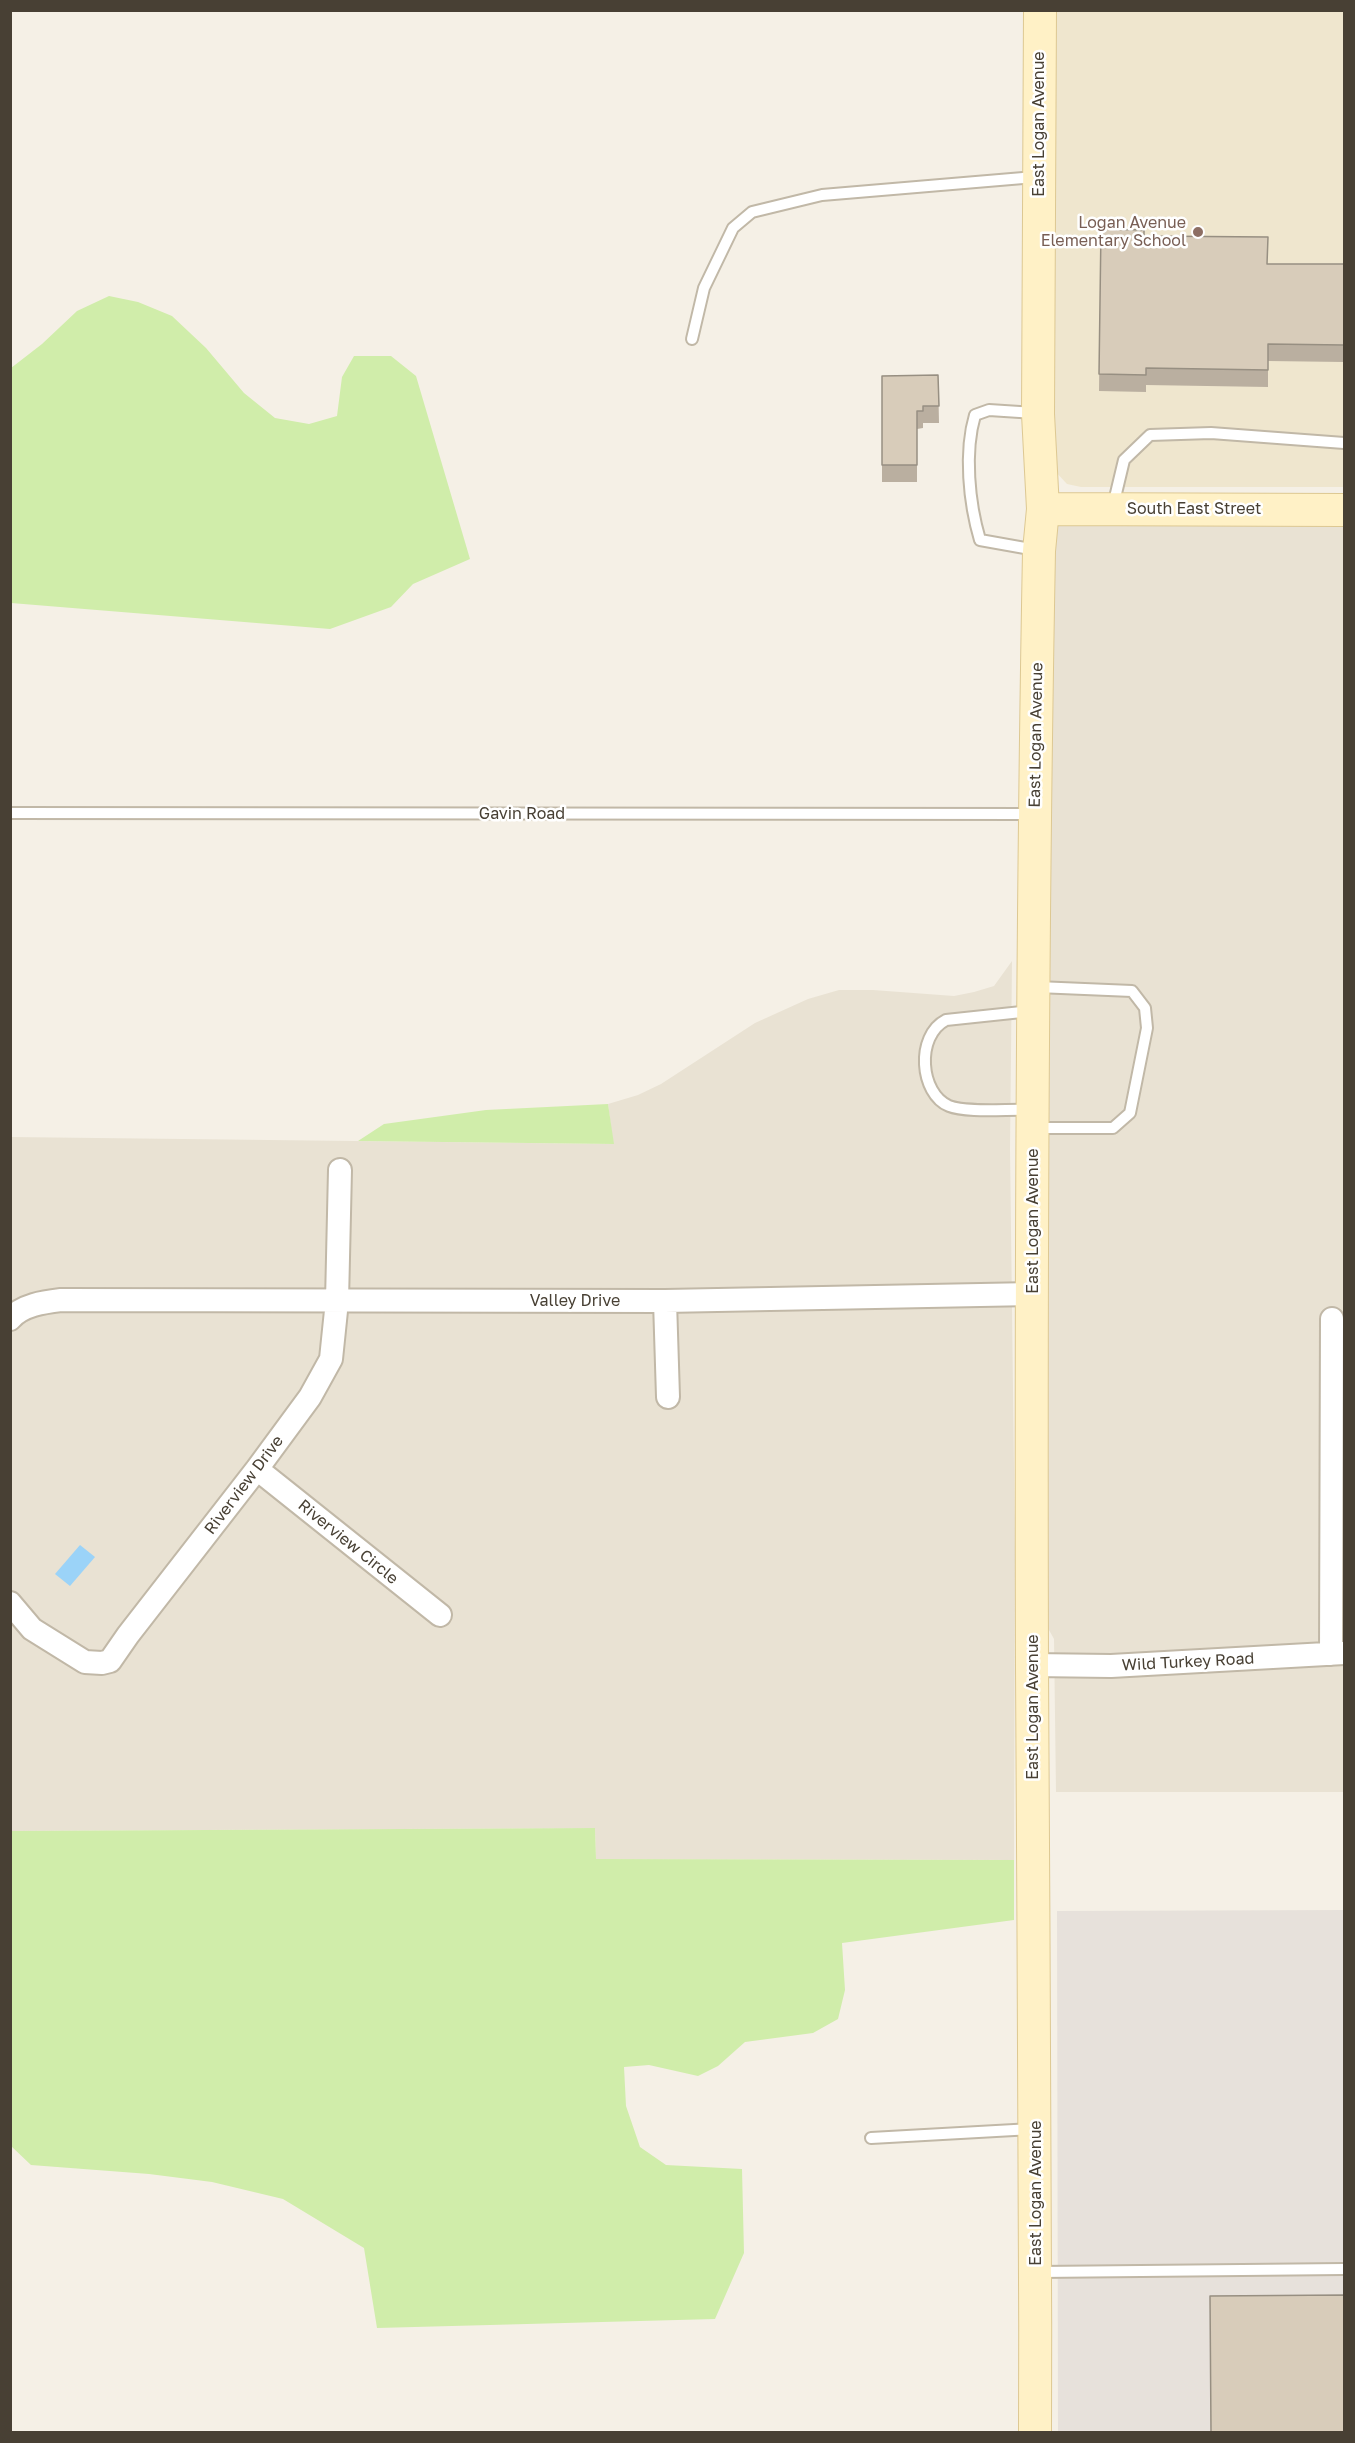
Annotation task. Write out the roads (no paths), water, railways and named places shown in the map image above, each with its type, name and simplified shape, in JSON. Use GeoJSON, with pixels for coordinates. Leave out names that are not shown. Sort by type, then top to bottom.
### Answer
{"type":"FeatureCollection","features":[{"type":"Feature","properties":{"kind":"street","name":"East Logan Avenue"},"geometry":{"type":"LineString","coordinates":[[1035,2433],[1036,2129],[1032,1665],[1034,814],[1039,551],[1043,509],[1038,414],[1040,10]]}},
{"type":"Feature","properties":{"kind":"street","name":"South East Street"},"geometry":{"type":"LineString","coordinates":[[1043,509],[1344,510]]}},
{"type":"Feature","properties":{"kind":"street","name":"Riverview Drive"},"geometry":{"type":"LineString","coordinates":[[10,1603],[32,1629],[85,1662],[102,1664],[110,1662],[128,1635],[257,1470],[310,1397],[332,1359],[337,1301],[340,1170]]}},
{"type":"Feature","properties":{"kind":"street","name":"Valley Drive"},"geometry":{"type":"LineString","coordinates":[[10,1319],[16,1312],[42,1302],[61,1300],[665,1301],[1033,1294]]}},
{"type":"Feature","properties":{"kind":"street"},"geometry":{"type":"LineString","coordinates":[[665,1301],[668,1397]]}},
{"type":"Feature","properties":{"kind":"street"},"geometry":{"type":"LineString","coordinates":[[1332,1319],[1338,1653]]}},
{"type":"Feature","properties":{"kind":"street","name":"Riverview Circle"},"geometry":{"type":"LineString","coordinates":[[257,1470],[440,1615]]}},
{"type":"Feature","properties":{"kind":"street","name":"Wild Turkey Road"},"geometry":{"type":"LineString","coordinates":[[1032,1665],[1111,1666],[1338,1653]]}},
{"type":"Feature","properties":{"kind":"lane"},"geometry":{"type":"LineString","coordinates":[[692,339],[704,288],[733,228],[752,212],[822,195],[1039,176]]}},
{"type":"Feature","properties":{"kind":"lane"},"geometry":{"type":"LineString","coordinates":[[1038,414],[989,410],[975,415],[969,434],[969,452],[974,521],[980,540],[1039,551]]}},
{"type":"Feature","properties":{"kind":"lane"},"geometry":{"type":"LineString","coordinates":[[1113,509],[1124,460],[1150,435],[1211,433],[1344,443]]}},
{"type":"Feature","properties":{"kind":"lane","name":"Gavin Road"},"geometry":{"type":"LineString","coordinates":[[10,813],[1034,814]]}},
{"type":"Feature","properties":{"kind":"lane"},"geometry":{"type":"LineString","coordinates":[[1132,991],[1145,1008],[1146,1028],[1130,1113],[1113,1128],[948,1106],[935,1095],[926,1071],[924,1052],[929,1034],[938,1024],[946,1020],[1034,999],[1132,991]]}},
{"type":"Feature","properties":{"kind":"lane"},"geometry":{"type":"LineString","coordinates":[[871,2138],[1036,2129]]}},
{"type":"Feature","properties":{"kind":"lane"},"geometry":{"type":"LineString","coordinates":[[1036,2272],[1344,2269]]}},
{"type":"Feature","properties":{"kind":"water"},"geometry":{"type":"Polygon","coordinates":[[[80,1545],[95,1557],[70,1586],[55,1574],[80,1545]]]}},
{"type":"Feature","properties":{"kind":"place","name":"Logan Avenue Elementary School"},"geometry":{"type":"Point","coordinates":[1198,232]}}]}
